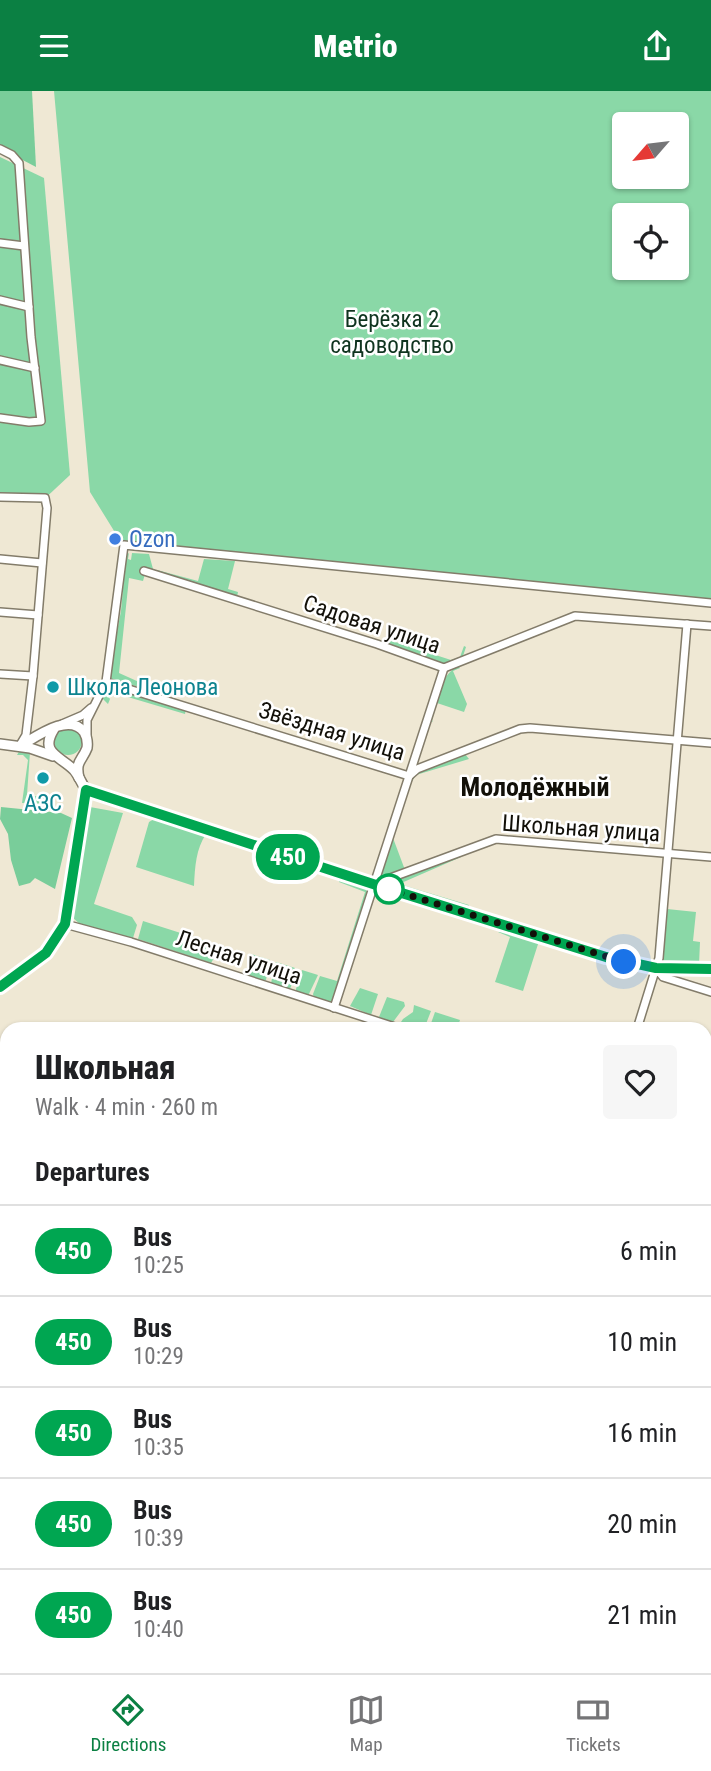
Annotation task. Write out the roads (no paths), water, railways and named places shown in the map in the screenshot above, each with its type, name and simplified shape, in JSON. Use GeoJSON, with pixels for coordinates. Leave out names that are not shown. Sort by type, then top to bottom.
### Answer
{"type":"FeatureCollection","features":[{"type":"Feature","properties":{"kind":"street"},"geometry":{"type":"LineString","coordinates":[[0,149],[12,155],[19,163],[29,307],[41,421],[0,418]]}},
{"type":"Feature","properties":{"kind":"street"},"geometry":{"type":"LineString","coordinates":[[0,243],[24,246]]}},
{"type":"Feature","properties":{"kind":"street"},"geometry":{"type":"LineString","coordinates":[[0,300],[29,307]]}},
{"type":"Feature","properties":{"kind":"street"},"geometry":{"type":"LineString","coordinates":[[0,360],[35,368]]}},
{"type":"Feature","properties":{"kind":"street"},"geometry":{"type":"LineString","coordinates":[[0,497],[46,498],[47,517],[33,676],[26,735],[20,745]]}},
{"type":"Feature","properties":{"kind":"street"},"geometry":{"type":"LineString","coordinates":[[79,778],[78,762],[86,750],[85,725],[106,682],[124,545],[711,603]]}},
{"type":"Feature","properties":{"kind":"street"},"geometry":{"type":"LineString","coordinates":[[0,559],[42,563]]}},
{"type":"Feature","properties":{"kind":"street","name":"Садовая улица"},"geometry":{"type":"LineString","coordinates":[[144,571],[377,644],[444,668],[575,616],[711,626]]}},
{"type":"Feature","properties":{"kind":"street"},"geometry":{"type":"LineString","coordinates":[[0,612],[38,615]]}},
{"type":"Feature","properties":{"kind":"street"},"geometry":{"type":"LineString","coordinates":[[639,1022],[656,968],[687,624]]}},
{"type":"Feature","properties":{"kind":"street"},"geometry":{"type":"LineString","coordinates":[[334,1008],[444,668]]}},
{"type":"Feature","properties":{"kind":"street"},"geometry":{"type":"LineString","coordinates":[[0,674],[33,676]]}},
{"type":"Feature","properties":{"kind":"street","name":"Звёздная улица"},"geometry":{"type":"LineString","coordinates":[[106,682],[409,776],[416,769],[520,729],[711,743]]}},
{"type":"Feature","properties":{"kind":"street"},"geometry":{"type":"LineString","coordinates":[[20,745],[83,715],[92,708]]}},
{"type":"Feature","properties":{"kind":"street"},"geometry":{"type":"LineString","coordinates":[[57,727],[75,725],[82,729],[87,737]]}},
{"type":"Feature","properties":{"kind":"street"},"geometry":{"type":"LineString","coordinates":[[57,727],[49,743],[58,759]]}},
{"type":"Feature","properties":{"kind":"street"},"geometry":{"type":"LineString","coordinates":[[0,744],[20,745],[58,759],[73,770],[86,790],[65,924],[46,953],[0,988]]}},
{"type":"Feature","properties":{"kind":"street"},"geometry":{"type":"LineString","coordinates":[[58,759],[76,760],[82,756]]}},
{"type":"Feature","properties":{"kind":"street"},"geometry":{"type":"LineString","coordinates":[[86,790],[606,957],[656,968],[711,969]]}},
{"type":"Feature","properties":{"kind":"street","name":"Школьная улица"},"geometry":{"type":"LineString","coordinates":[[373,884],[496,839],[711,856]]}},
{"type":"Feature","properties":{"kind":"street","name":"Лесная улица"},"geometry":{"type":"LineString","coordinates":[[65,924],[131,942],[379,1022]]}},
{"type":"Feature","properties":{"kind":"street"},"geometry":{"type":"LineString","coordinates":[[656,968],[663,977],[711,992]]}},
{"type":"Feature","properties":{"kind":"place","name":"Ozon"},"geometry":{"type":"Point","coordinates":[115,539]}},
{"type":"Feature","properties":{"kind":"place","name":"Школа Леонова"},"geometry":{"type":"Point","coordinates":[53,687]}},
{"type":"Feature","properties":{"kind":"place","name":"АЗС"},"geometry":{"type":"Point","coordinates":[43,778]}},
{"type":"Feature","properties":{"kind":"district","name":"Молодёжный"},"geometry":{"type":"Point","coordinates":[535,787]}},
{"type":"Feature","properties":{"kind":"park label","name":"Берёзка 2 садоводство"},"geometry":{"type":"Point","coordinates":[392,332]}}]}
